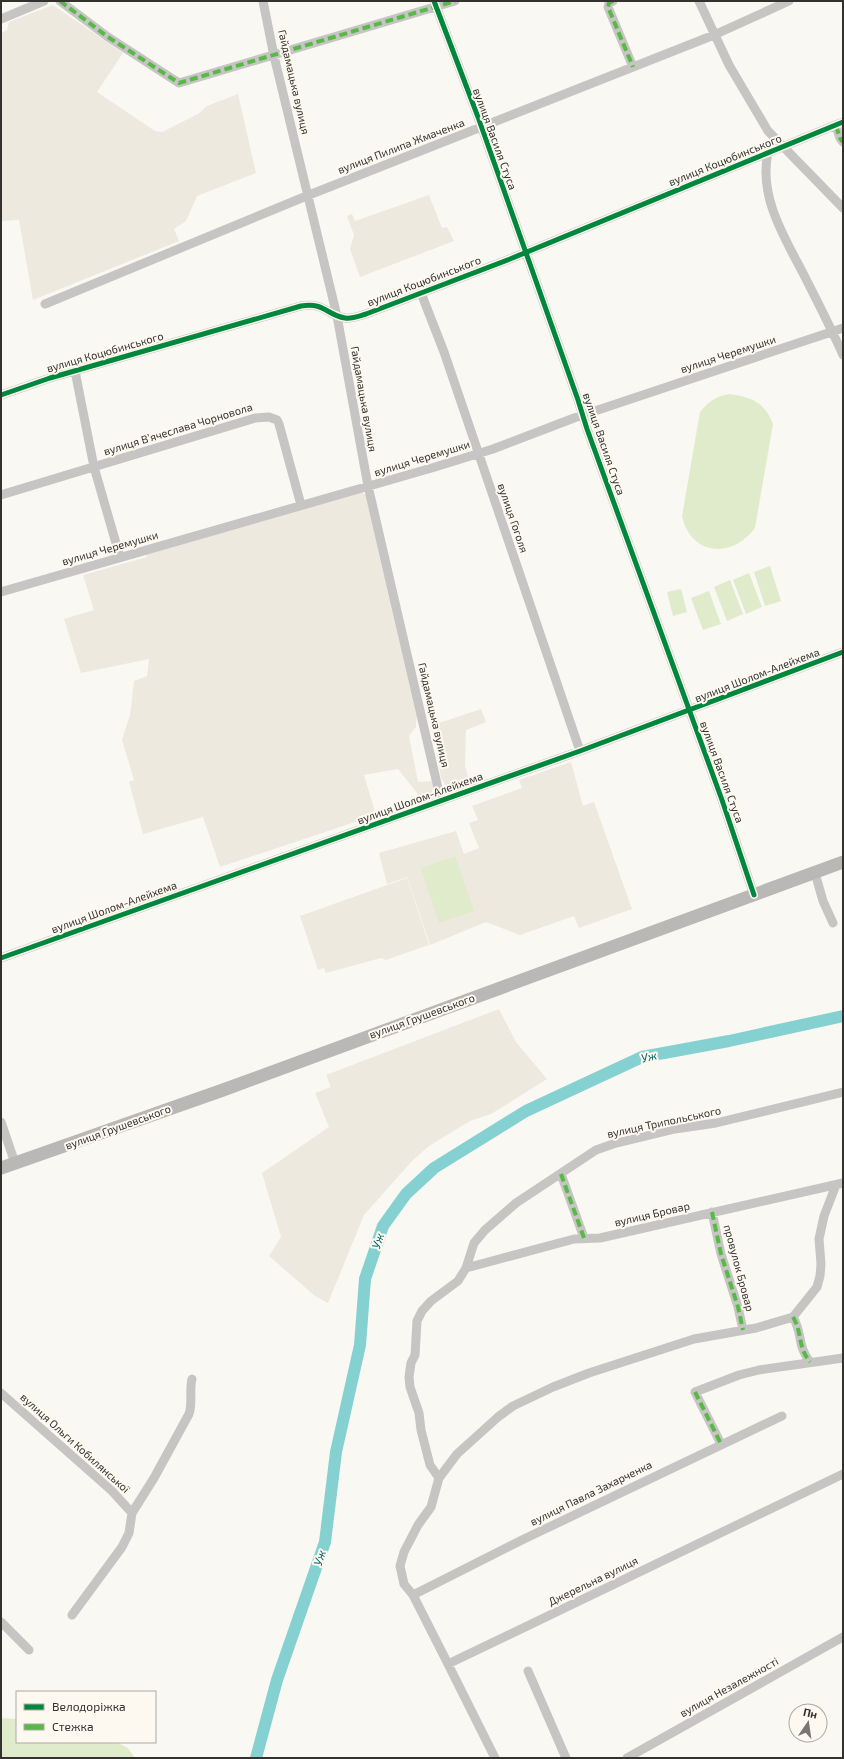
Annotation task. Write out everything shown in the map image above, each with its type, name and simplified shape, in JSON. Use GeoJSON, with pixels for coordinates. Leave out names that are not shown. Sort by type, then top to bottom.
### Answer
{"type":"FeatureCollection","features":[{"type":"Feature","properties":{"kind":"highway","name":"вулиця Грушевського"},"geometry":{"type":"LineString","coordinates":[[1,1168],[223,1090],[843,862]]}},
{"type":"Feature","properties":{"kind":"street"},"geometry":{"type":"LineString","coordinates":[[1,19],[44,1]]}},
{"type":"Feature","properties":{"kind":"street"},"geometry":{"type":"LineString","coordinates":[[60,1],[108,37],[179,84],[274,56],[435,4],[455,1]]}},
{"type":"Feature","properties":{"kind":"street","name":"Гайдамацька вулиця"},"geometry":{"type":"LineString","coordinates":[[263,1],[274,56],[309,195],[337,316],[368,486],[441,801]]}},
{"type":"Feature","properties":{"kind":"street"},"geometry":{"type":"LineString","coordinates":[[613,1],[609,3],[608,7],[633,67]]}},
{"type":"Feature","properties":{"kind":"street"},"geometry":{"type":"LineString","coordinates":[[699,1],[729,65],[768,131],[782,148],[843,208]]}},
{"type":"Feature","properties":{"kind":"street","name":"вулиця Пилипа Жмаченка"},"geometry":{"type":"LineString","coordinates":[[45,304],[309,195],[714,35],[789,1]]}},
{"type":"Feature","properties":{"kind":"street","name":"вулиця Василя Стуса"},"geometry":{"type":"LineString","coordinates":[[435,4],[481,128],[690,711],[754,895]]}},
{"type":"Feature","properties":{"kind":"street"},"geometry":{"type":"LineString","coordinates":[[839,124],[840,138],[843,142]]}},
{"type":"Feature","properties":{"kind":"street","name":"вулиця Коцюбинського"},"geometry":{"type":"LineString","coordinates":[[1,395],[75,371],[301,306],[319,306],[337,316],[352,318],[366,314],[525,252],[839,124]]}},
{"type":"Feature","properties":{"kind":"street"},"geometry":{"type":"LineString","coordinates":[[768,153],[765,166],[766,182],[775,217],[843,355]]}},
{"type":"Feature","properties":{"kind":"street","name":"вулиця Гоголя"},"geometry":{"type":"LineString","coordinates":[[421,293],[444,352],[580,751]]}},
{"type":"Feature","properties":{"kind":"street","name":"вулиця Черемушки"},"geometry":{"type":"LineString","coordinates":[[1,592],[478,453],[583,415],[843,328]]}},
{"type":"Feature","properties":{"kind":"street"},"geometry":{"type":"LineString","coordinates":[[75,371],[94,467],[120,557]]}},
{"type":"Feature","properties":{"kind":"street","name":"вулиця Вʼячеслава Чорновола"},"geometry":{"type":"LineString","coordinates":[[1,495],[254,418],[269,416],[277,420],[279,424],[301,505]]}},
{"type":"Feature","properties":{"kind":"street","name":"вулиця Шолом-Алейхема"},"geometry":{"type":"LineString","coordinates":[[1,958],[580,751],[690,711],[843,652]]}},
{"type":"Feature","properties":{"kind":"street"},"geometry":{"type":"LineString","coordinates":[[815,873],[823,901],[833,923]]}},
{"type":"Feature","properties":{"kind":"street","name":"вулиця Трипольського"},"geometry":{"type":"LineString","coordinates":[[439,1478],[430,1465],[421,1430],[419,1413],[410,1387],[409,1377],[411,1363],[415,1355],[417,1321],[422,1311],[431,1301],[458,1281],[466,1268],[474,1243],[485,1230],[516,1203],[596,1150],[613,1144],[675,1130],[716,1123],[843,1092]]}},
{"type":"Feature","properties":{"kind":"street"},"geometry":{"type":"LineString","coordinates":[[1,1122],[15,1163]]}},
{"type":"Feature","properties":{"kind":"street"},"geometry":{"type":"LineString","coordinates":[[561,1174],[584,1238]]}},
{"type":"Feature","properties":{"kind":"street"},"geometry":{"type":"LineString","coordinates":[[495,1758],[413,1596],[404,1584],[401,1575],[401,1558],[418,1525],[431,1507],[439,1478],[457,1454],[498,1417],[530,1397],[588,1373],[694,1339],[743,1330],[793,1317],[816,1288],[821,1264],[820,1239],[824,1216],[840,1184]]}},
{"type":"Feature","properties":{"kind":"street","name":"вулиця Бровар"},"geometry":{"type":"LineString","coordinates":[[466,1268],[574,1239],[600,1238],[840,1184]]}},
{"type":"Feature","properties":{"kind":"street","name":"провулок Бровар"},"geometry":{"type":"LineString","coordinates":[[712,1212],[721,1254],[738,1307],[743,1330]]}},
{"type":"Feature","properties":{"kind":"street"},"geometry":{"type":"LineString","coordinates":[[793,1317],[799,1328],[804,1354],[810,1362]]}},
{"type":"Feature","properties":{"kind":"street"},"geometry":{"type":"LineString","coordinates":[[721,1444],[695,1392],[739,1375],[759,1370],[843,1358]]}},
{"type":"Feature","properties":{"kind":"street","name":"вулиця Ольги Кобилянської"},"geometry":{"type":"LineString","coordinates":[[72,1615],[122,1547],[129,1533],[132,1513],[154,1478],[189,1414],[191,1408],[192,1379]]}},
{"type":"Feature","properties":{"kind":"street","name":"вулиця Ольги Кобилянської"},"geometry":{"type":"LineString","coordinates":[[1,1393],[112,1491],[132,1513]]}},
{"type":"Feature","properties":{"kind":"street","name":"вулиця Павла Захарченка"},"geometry":{"type":"LineString","coordinates":[[413,1596],[524,1539],[782,1416]]}},
{"type":"Feature","properties":{"kind":"street","name":"Джерельна вулиця"},"geometry":{"type":"LineString","coordinates":[[448,1664],[843,1474]]}},
{"type":"Feature","properties":{"kind":"street"},"geometry":{"type":"LineString","coordinates":[[1,1622],[29,1650]]}},
{"type":"Feature","properties":{"kind":"street","name":"вулиця Незалежності"},"geometry":{"type":"LineString","coordinates":[[627,1758],[843,1637]]}},
{"type":"Feature","properties":{"kind":"street"},"geometry":{"type":"LineString","coordinates":[[528,1672],[566,1758]]}},
{"type":"Feature","properties":{"kind":"shaded area"},"geometry":{"type":"Polygon","coordinates":[[[53,5],[123,53],[97,92],[155,131],[162,132],[198,114],[207,106],[238,94],[256,173],[197,196],[186,221],[174,229],[179,241],[33,300],[19,220],[1,221],[1,33],[7,30],[9,22],[53,5]]]}},
{"type":"Feature","properties":{"kind":"shaded area"},"geometry":{"type":"Polygon","coordinates":[[[429,195],[442,228],[447,227],[454,241],[360,277],[350,249],[354,235],[347,216],[352,214],[355,221],[429,195]]]}},
{"type":"Feature","properties":{"kind":"shaded area"},"geometry":{"type":"Polygon","coordinates":[[[362,492],[367,496],[417,715],[416,727],[409,736],[418,782],[432,781],[433,788],[429,799],[424,802],[398,769],[364,775],[376,815],[220,867],[203,817],[143,834],[129,782],[134,780],[122,740],[130,715],[134,681],[147,676],[149,659],[81,673],[64,619],[94,610],[83,575],[147,557],[145,553],[362,492]]]}},
{"type":"Feature","properties":{"kind":"shaded area"},"geometry":{"type":"Polygon","coordinates":[[[481,709],[486,722],[466,730],[465,766],[471,787],[460,790],[448,789],[441,778],[437,749],[430,726],[481,709]]]}},
{"type":"Feature","properties":{"kind":"shaded area"},"geometry":{"type":"Polygon","coordinates":[[[571,762],[583,806],[594,802],[632,909],[579,928],[574,916],[520,935],[486,922],[430,945],[407,877],[387,884],[379,853],[456,831],[464,854],[479,848],[469,823],[478,820],[472,806],[522,788],[519,780],[571,762]]]}},
{"type":"Feature","properties":{"kind":"shaded area"},"geometry":{"type":"Polygon","coordinates":[[[407,878],[429,945],[386,960],[381,958],[326,973],[324,968],[318,970],[300,916],[407,878]]]}},
{"type":"Feature","properties":{"kind":"shaded area"},"geometry":{"type":"Polygon","coordinates":[[[499,1009],[516,1042],[547,1079],[491,1114],[470,1121],[429,1146],[412,1161],[364,1215],[328,1303],[315,1296],[269,1256],[281,1237],[262,1173],[329,1127],[315,1093],[331,1087],[326,1075],[499,1009]]]}},
{"type":"Feature","properties":{"kind":"green space"},"geometry":{"type":"Polygon","coordinates":[[[729,394],[744,397],[756,402],[766,410],[773,424],[755,528],[746,538],[735,545],[713,549],[703,546],[694,539],[687,529],[682,516],[700,412],[713,400],[729,394]]]}},
{"type":"Feature","properties":{"kind":"green space"},"geometry":{"type":"Polygon","coordinates":[[[770,566],[781,601],[765,606],[754,572],[770,566]]]}},
{"type":"Feature","properties":{"kind":"green space"},"geometry":{"type":"Polygon","coordinates":[[[749,573],[762,607],[746,614],[733,580],[749,573]]]}},
{"type":"Feature","properties":{"kind":"green space"},"geometry":{"type":"Polygon","coordinates":[[[730,580],[743,614],[727,621],[714,587],[730,580]]]}},
{"type":"Feature","properties":{"kind":"green space"},"geometry":{"type":"Polygon","coordinates":[[[681,589],[687,612],[673,616],[667,592],[681,589]]]}},
{"type":"Feature","properties":{"kind":"green space"},"geometry":{"type":"Polygon","coordinates":[[[709,591],[721,624],[703,630],[691,598],[709,591]]]}},
{"type":"Feature","properties":{"kind":"green space"},"geometry":{"type":"Polygon","coordinates":[[[455,856],[474,911],[439,923],[421,868],[455,856]]]}},
{"type":"Feature","properties":{"kind":"green space"},"geometry":{"type":"Polygon","coordinates":[[[1,1718],[16,1719],[16,1743],[118,1743],[128,1748],[135,1758],[1,1758],[1,1718]]]}},
{"type":"Feature","properties":{"kind":"waterway","name":"Уж"},"geometry":{"type":"LineString","coordinates":[[256,1758],[277,1680],[325,1542],[336,1452],[360,1345],[365,1279],[383,1226],[406,1194],[434,1168],[526,1111],[642,1057],[729,1041],[843,1016]]}},
{"type":"Feature","properties":{"kind":"marked path"},"geometry":{"type":"LineString","coordinates":[[60,1],[108,37],[179,83],[455,1]]}},
{"type":"Feature","properties":{"kind":"marked path"},"geometry":{"type":"LineString","coordinates":[[613,1],[609,3],[608,7],[633,67]]}},
{"type":"Feature","properties":{"kind":"marked path"},"geometry":{"type":"LineString","coordinates":[[836,126],[843,142]]}},
{"type":"Feature","properties":{"kind":"marked path"},"geometry":{"type":"LineString","coordinates":[[561,1174],[584,1238]]}},
{"type":"Feature","properties":{"kind":"marked path"},"geometry":{"type":"LineString","coordinates":[[712,1212],[721,1254],[738,1307],[743,1330]]}},
{"type":"Feature","properties":{"kind":"marked path"},"geometry":{"type":"LineString","coordinates":[[793,1317],[798,1329],[803,1351],[810,1362]]}},
{"type":"Feature","properties":{"kind":"marked path"},"geometry":{"type":"LineString","coordinates":[[695,1392],[721,1444]]}},
{"type":"Feature","properties":{"kind":"cycle path"},"geometry":{"type":"LineString","coordinates":[[434,1],[478,117],[587,429],[722,800],[754,895]]}},
{"type":"Feature","properties":{"kind":"cycle path"},"geometry":{"type":"LineString","coordinates":[[1,395],[50,378],[301,306],[309,305],[320,307],[345,318],[353,318],[366,314],[510,259],[843,122]]}},
{"type":"Feature","properties":{"kind":"cycle path"},"geometry":{"type":"LineString","coordinates":[[1,958],[580,751],[843,652]]}}]}
